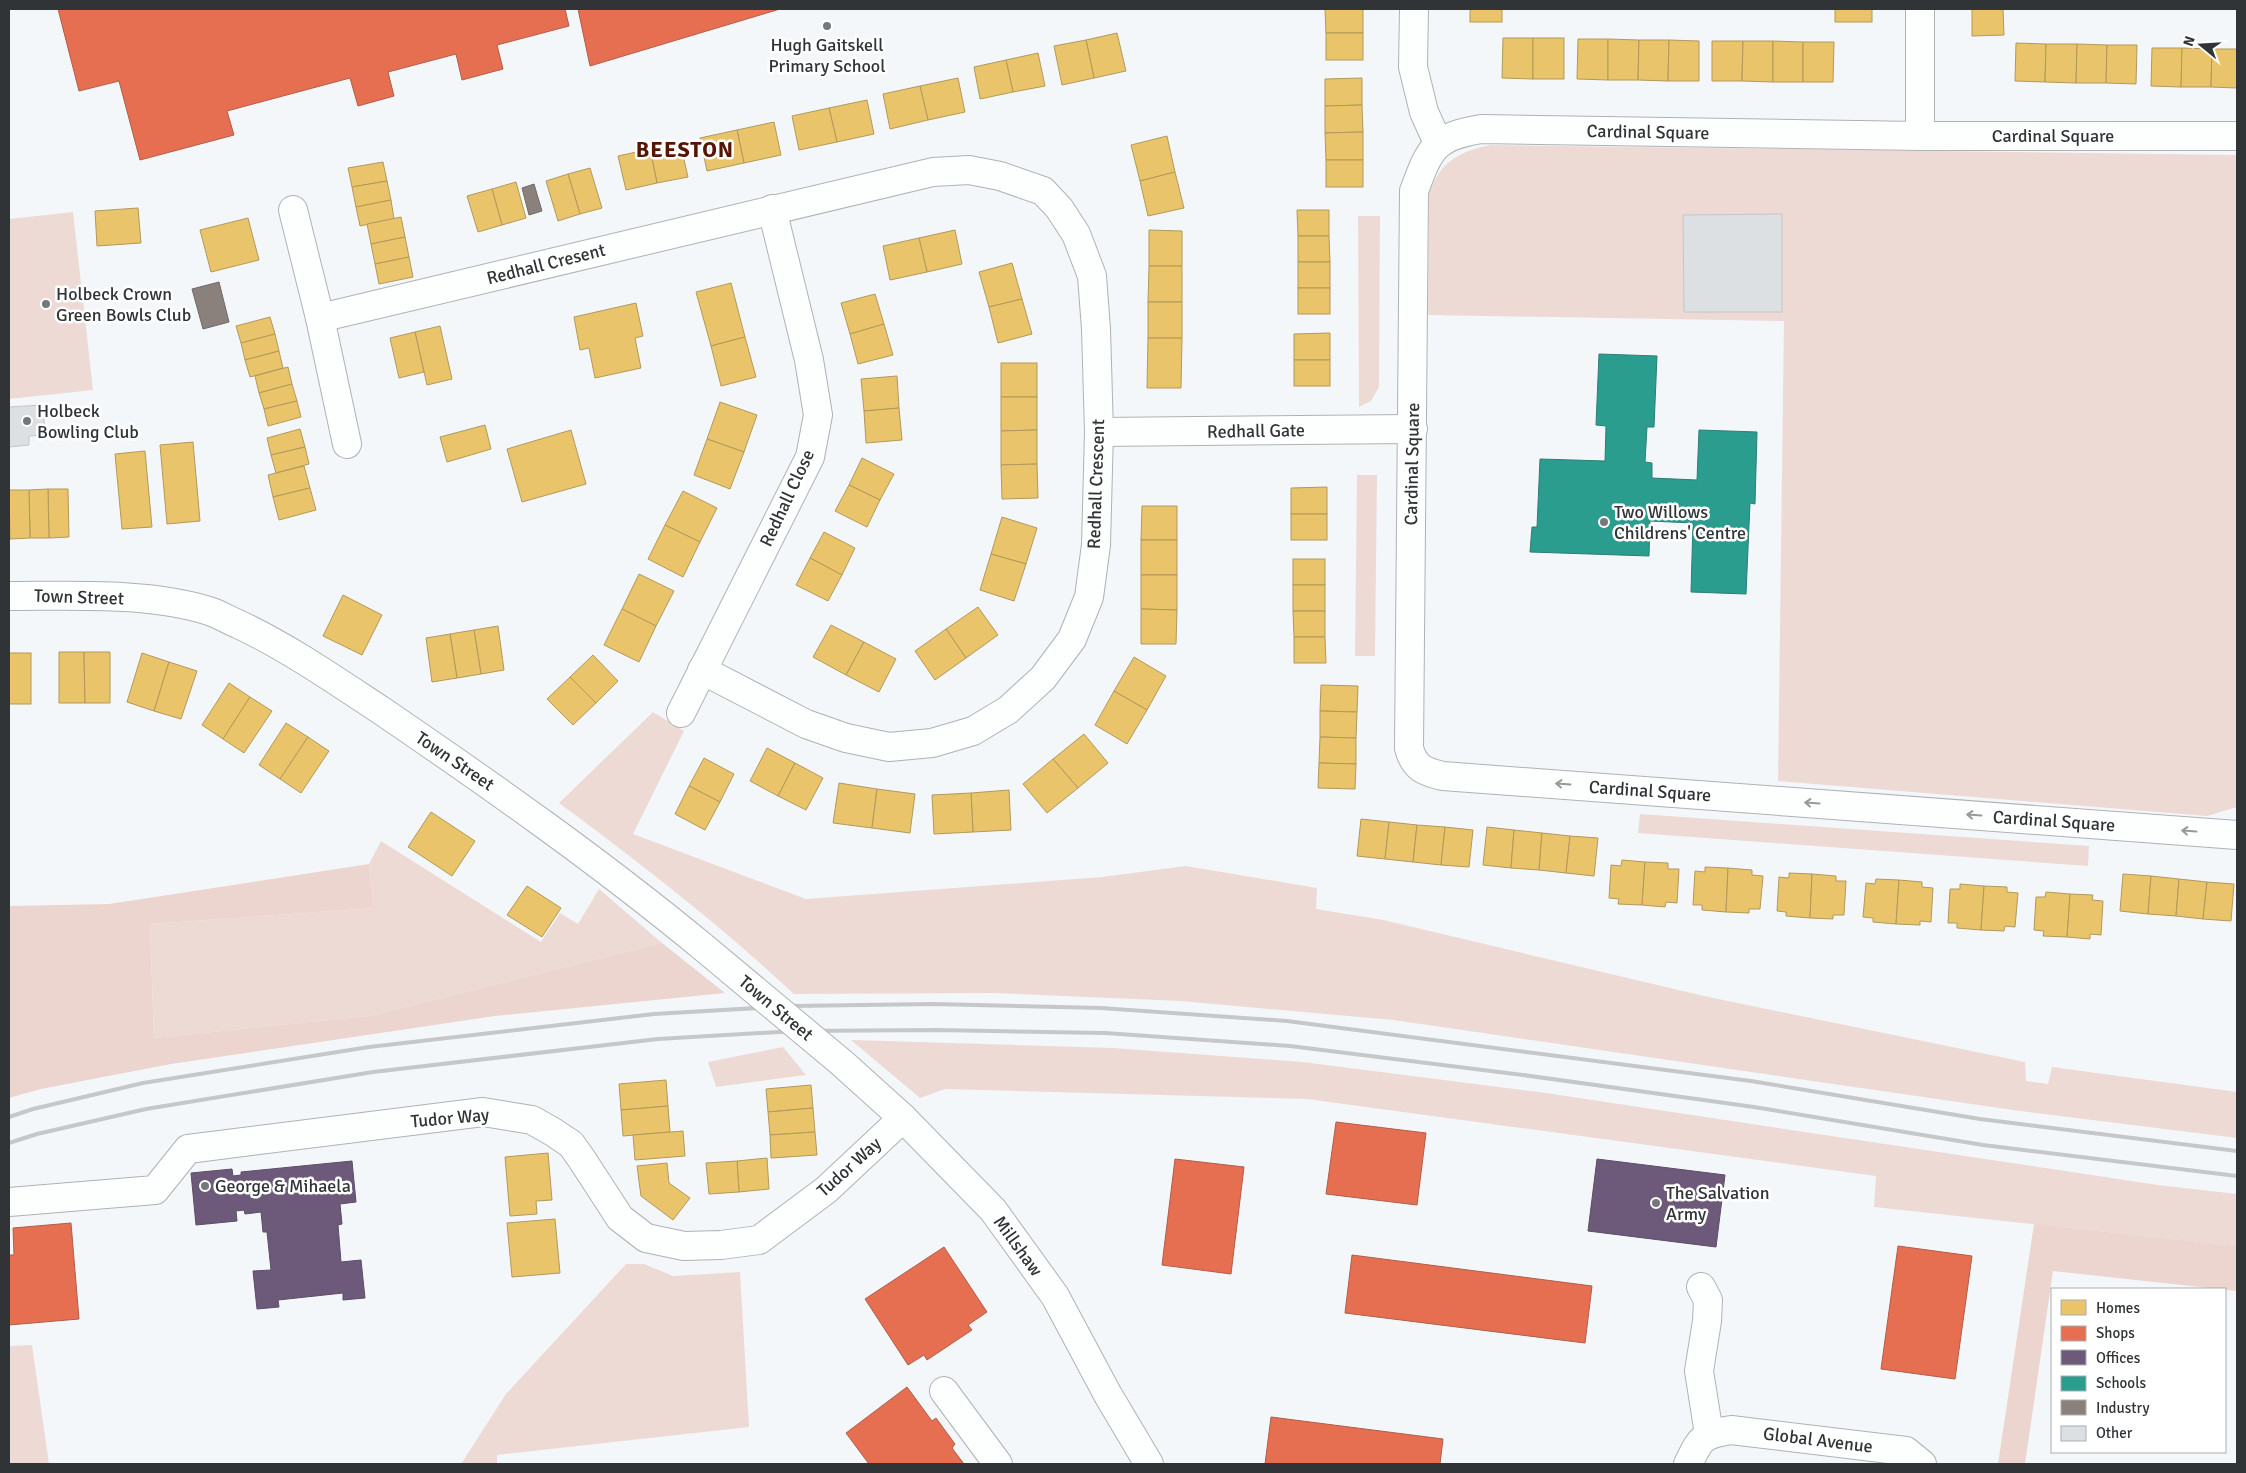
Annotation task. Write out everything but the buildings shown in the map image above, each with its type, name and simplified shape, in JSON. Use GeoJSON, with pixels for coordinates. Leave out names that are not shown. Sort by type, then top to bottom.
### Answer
{"type":"FeatureCollection","features":[{"type":"Feature","properties":{"kind":"street"},"geometry":{"type":"LineString","coordinates":[[1414,9],[1413,67],[1424,112],[1438,143]]}},
{"type":"Feature","properties":{"kind":"street"},"geometry":{"type":"LineString","coordinates":[[1920,9],[1920,136]]}},
{"type":"Feature","properties":{"kind":"street","name":"Cardinal Square"},"geometry":{"type":"LineString","coordinates":[[2237,136],[1920,136],[1481,129],[1456,134],[1438,143],[1424,163],[1414,191],[1409,748],[1412,758],[1424,772],[1443,776],[2237,835]]}},
{"type":"Feature","properties":{"kind":"street","name":"Redhall Crescent"},"geometry":{"type":"LineString","coordinates":[[702,670],[806,724],[846,738],[889,747],[932,743],[972,732],[1008,710],[1043,678],[1072,639],[1089,596],[1096,545],[1099,432],[1096,329],[1092,276],[1076,234],[1059,208],[1043,191],[1000,176],[969,170],[933,172],[772,210]]}},
{"type":"Feature","properties":{"kind":"street"},"geometry":{"type":"LineString","coordinates":[[293,210],[320,318],[347,444]]}},
{"type":"Feature","properties":{"kind":"street","name":"Redhall Cresent"},"geometry":{"type":"LineString","coordinates":[[320,318],[772,210]]}},
{"type":"Feature","properties":{"kind":"street","name":"Redhall Close"},"geometry":{"type":"LineString","coordinates":[[680,714],[810,457],[818,416],[809,360],[772,210]]}},
{"type":"Feature","properties":{"kind":"street","name":"Redhall Gate"},"geometry":{"type":"LineString","coordinates":[[1099,432],[1413,429]]}},
{"type":"Feature","properties":{"kind":"street","name":"Town Street"},"geometry":{"type":"LineString","coordinates":[[9,596],[84,596],[153,600],[209,611],[270,639],[503,793],[633,889],[842,1063]]}},
{"type":"Feature","properties":{"kind":"street","name":"Millshaw"},"geometry":{"type":"LineString","coordinates":[[842,1063],[903,1118],[992,1210],[1055,1296],[1108,1395],[1148,1464]]}},
{"type":"Feature","properties":{"kind":"street","name":"Tudor Way"},"geometry":{"type":"LineString","coordinates":[[9,1202],[155,1190],[188,1149],[483,1112],[532,1120],[571,1144],[620,1218],[646,1238],[684,1246],[721,1245],[759,1240],[826,1190],[903,1118]]}},
{"type":"Feature","properties":{"kind":"street"},"geometry":{"type":"LineString","coordinates":[[1688,1464],[1697,1446],[1709,1434],[1699,1371],[1707,1321],[1708,1300],[1701,1287]]}},
{"type":"Feature","properties":{"kind":"street"},"geometry":{"type":"LineString","coordinates":[[944,1391],[998,1464]]}},
{"type":"Feature","properties":{"kind":"street","name":"Global Avenue"},"geometry":{"type":"LineString","coordinates":[[1709,1434],[1731,1430],[1906,1451],[1922,1464]]}},
{"type":"Feature","properties":{"kind":"shaded area"},"geometry":{"type":"Polygon","coordinates":[[[1490,145],[2237,155],[2237,807],[2207,816],[1778,781],[1784,321],[1428,315],[1429,194],[1433,183],[1445,166],[1452,160],[1469,151],[1490,145]]]}},
{"type":"Feature","properties":{"kind":"shaded area","name":"Holbeck Crown Green Bowls Club"},"geometry":{"type":"Polygon","coordinates":[[[73,212],[93,390],[9,399],[9,219],[73,212]]]}},
{"type":"Feature","properties":{"kind":"shaded area"},"geometry":{"type":"Polygon","coordinates":[[[1358,216],[1380,216],[1379,387],[1371,401],[1359,407],[1358,216]]]}},
{"type":"Feature","properties":{"kind":"shaded area"},"geometry":{"type":"Polygon","coordinates":[[[1357,475],[1377,475],[1375,656],[1355,656],[1357,475]]]}},
{"type":"Feature","properties":{"kind":"shaded area"},"geometry":{"type":"Polygon","coordinates":[[[653,712],[684,731],[633,834],[806,899],[1102,877],[1186,866],[1317,888],[1316,909],[1383,920],[1704,996],[2025,1062],[2026,1081],[2048,1084],[2052,1067],[2237,1092],[2237,1138],[2013,1110],[1393,1020],[1181,1001],[994,993],[794,994],[679,895],[559,803],[653,712]]]}},
{"type":"Feature","properties":{"kind":"shaded area"},"geometry":{"type":"Polygon","coordinates":[[[1640,814],[2089,846],[2088,866],[1638,833],[1640,814]]]}},
{"type":"Feature","properties":{"kind":"shaded area"},"geometry":{"type":"Polygon","coordinates":[[[381,841],[541,942],[560,913],[578,924],[599,889],[662,943],[370,1016],[154,1038],[150,924],[374,908],[369,864],[381,841]]]}},
{"type":"Feature","properties":{"kind":"shaded area"},"geometry":{"type":"Polygon","coordinates":[[[369,864],[374,908],[150,924],[154,1038],[370,1016],[662,943],[725,993],[495,1016],[171,1064],[41,1089],[9,1098],[9,906],[109,904],[369,864]]]}},
{"type":"Feature","properties":{"kind":"shaded area"},"geometry":{"type":"Polygon","coordinates":[[[851,1040],[1113,1048],[1303,1062],[1546,1093],[2158,1185],[2237,1194],[2237,1246],[1874,1207],[1876,1176],[1307,1099],[945,1089],[920,1098],[851,1040]]]}},
{"type":"Feature","properties":{"kind":"shaded area"},"geometry":{"type":"Polygon","coordinates":[[[783,1047],[806,1075],[716,1087],[708,1062],[783,1047]]]}},
{"type":"Feature","properties":{"kind":"shaded area"},"geometry":{"type":"Polygon","coordinates":[[[2034,1224],[2237,1246],[2237,1291],[2226,1290],[2226,1288],[2209,1288],[2053,1271],[2025,1464],[1998,1464],[2034,1224]]]}},
{"type":"Feature","properties":{"kind":"shaded area"},"geometry":{"type":"Polygon","coordinates":[[[626,1264],[644,1264],[673,1276],[740,1272],[749,1427],[497,1455],[497,1464],[461,1464],[506,1394],[626,1264]]]}},
{"type":"Feature","properties":{"kind":"shaded area"},"geometry":{"type":"Polygon","coordinates":[[[32,1345],[49,1464],[9,1464],[9,1346],[32,1345]]]}},
{"type":"Feature","properties":{"kind":"railway"},"geometry":{"type":"LineString","coordinates":[[9,1117],[33,1109],[143,1083],[369,1047],[654,1014],[792,1006],[934,1004],[1101,1008],[1287,1021],[1751,1081],[1980,1119],[2237,1151]]}},
{"type":"Feature","properties":{"kind":"railway"},"geometry":{"type":"LineString","coordinates":[[9,1143],[37,1134],[146,1109],[373,1072],[658,1039],[796,1031],[937,1030],[1105,1033],[1290,1046],[1523,1075],[1754,1107],[1983,1145],[2237,1176]]}},
{"type":"Feature","properties":{"kind":"place","name":"Hugh Gaitskell Primary School"},"geometry":{"type":"Point","coordinates":[827,26]}},
{"type":"Feature","properties":{"kind":"place","name":"Holbeck Crown Green Bowls Club"},"geometry":{"type":"Point","coordinates":[46,304]}},
{"type":"Feature","properties":{"kind":"place","name":"Holbeck Bowling Club"},"geometry":{"type":"Point","coordinates":[27,421]}},
{"type":"Feature","properties":{"kind":"place","name":"Two Willows Childrens' Centre"},"geometry":{"type":"Point","coordinates":[1604,522]}},
{"type":"Feature","properties":{"kind":"place","name":"George & Mihaela"},"geometry":{"type":"Point","coordinates":[205,1186]}},
{"type":"Feature","properties":{"kind":"place","name":"The Salvation Army"},"geometry":{"type":"Point","coordinates":[1656,1203]}},
{"type":"Feature","properties":{"kind":"district","name":"BEESTON"},"geometry":{"type":"Point","coordinates":[685,149]}}]}
